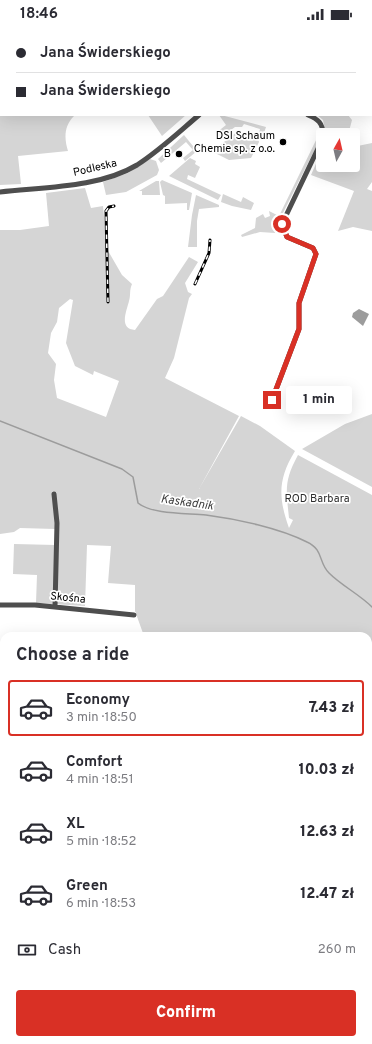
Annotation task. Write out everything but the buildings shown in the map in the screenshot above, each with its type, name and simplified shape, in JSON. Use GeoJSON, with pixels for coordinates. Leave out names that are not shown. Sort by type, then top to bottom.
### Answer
{"type":"FeatureCollection","features":[{"type":"Feature","properties":{"kind":"street","name":"Podleska"},"geometry":{"type":"LineString","coordinates":[[0,192],[81,183],[115,175],[144,160],[198,116]]}},
{"type":"Feature","properties":{"kind":"street"},"geometry":{"type":"LineString","coordinates":[[310,116],[320,122],[322,128]]}},
{"type":"Feature","properties":{"kind":"street"},"geometry":{"type":"LineString","coordinates":[[272,400],[299,329],[299,303],[316,254],[313,248],[287,237],[282,224],[316,151]]}},
{"type":"Feature","properties":{"kind":"street"},"geometry":{"type":"LineString","coordinates":[[54,494],[57,523],[55,607]]}},
{"type":"Feature","properties":{"kind":"street","name":"Skośna"},"geometry":{"type":"LineString","coordinates":[[0,605],[55,607],[134,615]]}},
{"type":"Feature","properties":{"kind":"green space"},"geometry":{"type":"Polygon","coordinates":[[[0,116],[74,116],[68,124],[66,132],[68,151],[18,156],[21,184],[0,185],[0,116]]]}},
{"type":"Feature","properties":{"kind":"green space"},"geometry":{"type":"Polygon","coordinates":[[[149,116],[185,116],[162,136],[149,116]]]}},
{"type":"Feature","properties":{"kind":"green space"},"geometry":{"type":"Polygon","coordinates":[[[220,116],[266,127],[264,133],[261,134],[259,133],[260,129],[244,124],[242,127],[235,127],[220,138],[216,133],[226,125],[220,116]]]}},
{"type":"Feature","properties":{"kind":"green space"},"geometry":{"type":"Polygon","coordinates":[[[318,116],[349,116],[352,120],[350,128],[325,128],[323,120],[318,116]]]}},
{"type":"Feature","properties":{"kind":"green space"},"geometry":{"type":"Polygon","coordinates":[[[238,131],[238,135],[252,140],[254,137],[258,138],[259,142],[251,158],[229,160],[215,153],[215,149],[238,131]]]}},
{"type":"Feature","properties":{"kind":"green space"},"geometry":{"type":"Polygon","coordinates":[[[184,135],[197,151],[185,161],[183,158],[193,150],[186,142],[161,163],[158,159],[184,135]]]}},
{"type":"Feature","properties":{"kind":"green space"},"geometry":{"type":"Polygon","coordinates":[[[316,140],[316,147],[280,219],[275,233],[260,232],[242,237],[241,235],[255,228],[256,218],[263,214],[265,218],[270,216],[269,211],[279,216],[316,140]]]}},
{"type":"Feature","properties":{"kind":"green space"},"geometry":{"type":"Polygon","coordinates":[[[372,143],[372,182],[367,189],[372,191],[372,231],[353,227],[338,231],[354,191],[311,175],[316,164],[316,172],[360,172],[360,146],[372,143]]]}},
{"type":"Feature","properties":{"kind":"green space"},"geometry":{"type":"Polygon","coordinates":[[[190,158],[196,161],[195,164],[200,167],[195,178],[188,175],[187,179],[221,195],[218,200],[169,176],[190,158]]]}},
{"type":"Feature","properties":{"kind":"green space"},"geometry":{"type":"Polygon","coordinates":[[[150,159],[156,161],[159,170],[157,175],[126,192],[106,195],[103,182],[128,173],[150,159]]]}},
{"type":"Feature","properties":{"kind":"green space"},"geometry":{"type":"Polygon","coordinates":[[[162,180],[192,193],[189,210],[187,210],[187,203],[165,204],[165,196],[163,195],[160,182],[162,180]]]}},
{"type":"Feature","properties":{"kind":"green space"},"geometry":{"type":"Polygon","coordinates":[[[156,181],[159,181],[160,195],[142,195],[142,191],[139,191],[156,181]]]}},
{"type":"Feature","properties":{"kind":"green space","name":"ROD Barbara"},"geometry":{"type":"Polygon","coordinates":[[[85,188],[91,208],[103,206],[107,249],[122,275],[132,284],[125,318],[125,323],[130,329],[135,330],[157,299],[163,296],[189,257],[198,262],[185,283],[188,292],[192,294],[189,298],[174,358],[165,378],[239,416],[199,489],[241,416],[260,426],[295,451],[285,470],[282,488],[283,507],[289,528],[293,520],[289,518],[287,485],[290,472],[298,455],[372,495],[372,632],[143,632],[135,611],[135,585],[108,583],[111,546],[87,545],[85,606],[36,603],[37,575],[13,574],[14,544],[56,545],[55,529],[20,528],[14,532],[0,534],[0,230],[20,230],[49,226],[46,193],[85,188]],[[70,299],[59,308],[57,322],[51,333],[48,353],[56,364],[54,380],[57,398],[106,417],[119,381],[94,371],[93,375],[75,366],[66,343],[73,300],[70,299]]]}},
{"type":"Feature","properties":{"kind":"green space"},"geometry":{"type":"Polygon","coordinates":[[[223,194],[241,202],[243,197],[254,203],[251,210],[232,206],[221,202],[223,194]]]}},
{"type":"Feature","properties":{"kind":"green space"},"geometry":{"type":"Polygon","coordinates":[[[196,195],[219,205],[219,207],[199,209],[197,221],[197,247],[188,247],[192,215],[196,195]]]}},
{"type":"Feature","properties":{"kind":"green space"},"geometry":{"type":"Polygon","coordinates":[[[372,414],[372,487],[302,449],[345,424],[372,414]]]}},
{"type":"Feature","properties":{"kind":"shaded area"},"geometry":{"type":"Polygon","coordinates":[[[359,309],[369,314],[363,326],[352,317],[353,313],[359,309]]]}},
{"type":"Feature","properties":{"kind":"waterway","name":"Kaskadnik"},"geometry":{"type":"LineString","coordinates":[[0,421],[122,469],[133,477],[138,503],[144,507],[161,512],[206,515],[231,519],[271,528],[307,542],[319,552],[323,565],[329,573],[372,607]]}},
{"type":"Feature","properties":{"kind":"railway"},"geometry":{"type":"LineString","coordinates":[[108,302],[106,211],[109,207],[114,206]]}},
{"type":"Feature","properties":{"kind":"railway"},"geometry":{"type":"LineString","coordinates":[[195,284],[209,253],[210,240]]}},
{"type":"Feature","properties":{"kind":"place","name":"DSI Schaum Chemie sp. z o.o."},"geometry":{"type":"Point","coordinates":[283,142]}},
{"type":"Feature","properties":{"kind":"place","name":"B"},"geometry":{"type":"Point","coordinates":[179,154]}},
{"type":"Feature","properties":{"kind":"route"},"geometry":{"type":"LineString","coordinates":[[272,400],[299,329],[299,303],[316,254],[316,251],[313,248],[287,237],[283,231],[282,224]]}}]}
